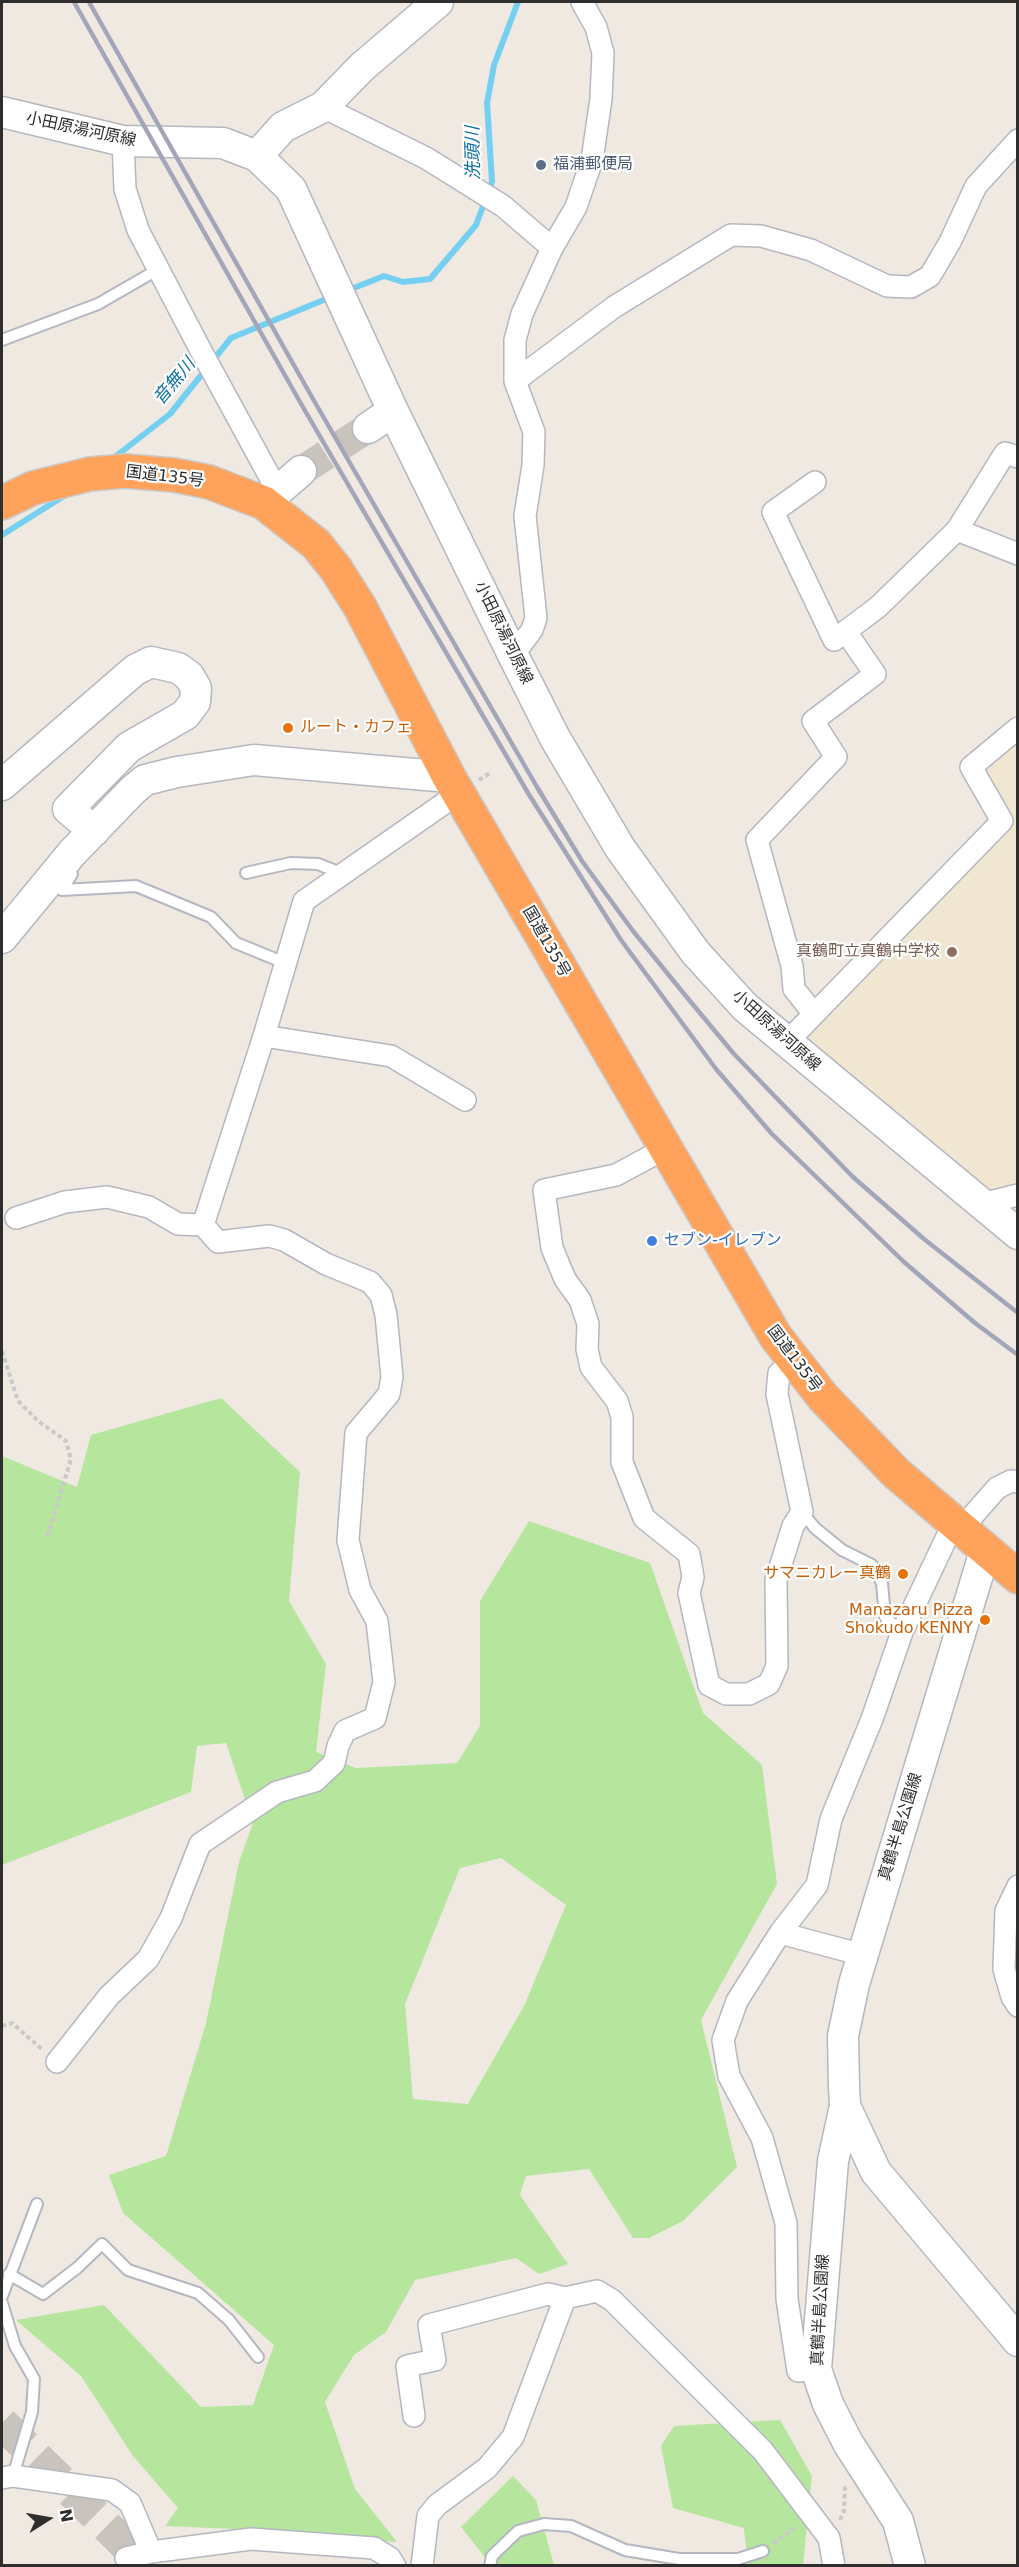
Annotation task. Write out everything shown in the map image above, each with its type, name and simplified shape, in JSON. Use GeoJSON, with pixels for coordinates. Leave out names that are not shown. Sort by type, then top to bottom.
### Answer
{"type":"FeatureCollection","features":[{"type":"Feature","properties":{"kind":"highway","name":"国道135号"},"geometry":{"type":"LineString","coordinates":[[2,503],[33,489],[62,480],[125,471],[198,479],[271,496],[336,569],[360,607],[454,785],[759,1311],[794,1362],[839,1414],[896,1473],[1017,1577]]}},
{"type":"Feature","properties":{"kind":"main road"},"geometry":{"type":"LineString","coordinates":[[257,156],[283,127],[323,107],[362,66],[438,2]]}},
{"type":"Feature","properties":{"kind":"main road","name":"小田原湯河原線"},"geometry":{"type":"LineString","coordinates":[[2,112],[123,141],[223,143],[257,156],[291,189],[393,411],[513,655],[555,738],[620,848],[695,952],[745,1007],[1017,1234]]}},
{"type":"Feature","properties":{"kind":"main road"},"geometry":{"type":"LineString","coordinates":[[368,428],[393,411]]}},
{"type":"Feature","properties":{"kind":"main road"},"geometry":{"type":"LineString","coordinates":[[271,496],[302,471]]}},
{"type":"Feature","properties":{"kind":"main road"},"geometry":{"type":"LineString","coordinates":[[2,785],[135,670],[151,662],[166,663],[178,668],[189,676],[196,688],[195,702],[185,714],[129,747],[68,809],[94,831]]}},
{"type":"Feature","properties":{"kind":"main road"},"geometry":{"type":"LineString","coordinates":[[2,938],[72,853],[145,780],[209,766],[254,760],[454,785]]}},
{"type":"Feature","properties":{"kind":"main road"},"geometry":{"type":"LineString","coordinates":[[985,1551],[1017,1592]]}},
{"type":"Feature","properties":{"kind":"main road","name":"真鶴半島公園線"},"geometry":{"type":"LineString","coordinates":[[910,2565],[898,2521],[848,2443],[828,2404],[816,2369],[833,2161],[845,2106],[844,2023],[985,1551]]}},
{"type":"Feature","properties":{"kind":"main road","name":"真鶴半島公園線"},"geometry":{"type":"LineString","coordinates":[[845,2106],[876,2172],[1015,2334]]}},
{"type":"Feature","properties":{"kind":"street"},"geometry":{"type":"LineString","coordinates":[[513,655],[532,630],[536,618],[525,516],[533,465],[534,432],[515,381],[515,340],[522,314],[552,248],[576,207],[592,160],[601,99],[603,53],[596,27],[582,2]]}},
{"type":"Feature","properties":{"kind":"street"},"geometry":{"type":"LineString","coordinates":[[323,107],[436,164],[503,206],[552,248]]}},
{"type":"Feature","properties":{"kind":"street"},"geometry":{"type":"LineString","coordinates":[[515,381],[614,307],[731,235],[761,236],[811,250],[887,285],[911,287],[930,276],[950,242],[976,186],[1017,140]]}},
{"type":"Feature","properties":{"kind":"street"},"geometry":{"type":"LineString","coordinates":[[123,141],[126,189],[138,230],[271,496]]}},
{"type":"Feature","properties":{"kind":"street"},"geometry":{"type":"LineString","coordinates":[[815,482],[773,512],[834,640],[878,607],[957,530],[1005,453],[1017,457]]}},
{"type":"Feature","properties":{"kind":"street"},"geometry":{"type":"LineString","coordinates":[[957,530],[1017,554]]}},
{"type":"Feature","properties":{"kind":"street"},"geometry":{"type":"LineString","coordinates":[[814,1014],[794,989],[792,966],[757,840],[836,758],[813,721],[875,674],[846,632]]}},
{"type":"Feature","properties":{"kind":"street"},"geometry":{"type":"LineString","coordinates":[[786,1043],[1002,821],[971,766],[1017,728]]}},
{"type":"Feature","properties":{"kind":"street"},"geometry":{"type":"LineString","coordinates":[[203,1226],[264,1036],[304,901],[343,874],[454,785]]}},
{"type":"Feature","properties":{"kind":"street"},"geometry":{"type":"LineString","coordinates":[[264,1036],[391,1056],[465,1100]]}},
{"type":"Feature","properties":{"kind":"street"},"geometry":{"type":"LineString","coordinates":[[666,1148],[616,1175],[544,1190],[552,1248],[565,1279],[580,1300],[588,1324],[587,1349],[591,1367],[617,1401],[622,1417],[622,1462],[644,1518],[666,1532],[689,1554],[693,1577],[689,1593],[709,1685],[726,1694],[749,1694],[769,1684],[777,1666],[776,1580],[793,1526],[802,1512],[777,1394],[779,1372],[794,1362]]}},
{"type":"Feature","properties":{"kind":"street"},"geometry":{"type":"LineString","coordinates":[[982,1204],[1017,1196]]}},
{"type":"Feature","properties":{"kind":"street"},"geometry":{"type":"LineString","coordinates":[[16,1218],[66,1202],[107,1197],[149,1207],[178,1224],[203,1226],[218,1242],[269,1236],[284,1240],[326,1264],[370,1282],[381,1295],[386,1315],[392,1377],[389,1394],[356,1432],[348,1540],[360,1590],[377,1621],[384,1682],[375,1718],[345,1731],[334,1763],[315,1781],[277,1792],[200,1844],[171,1918],[148,1959],[109,1996],[57,2062]]}},
{"type":"Feature","properties":{"kind":"street"},"geometry":{"type":"LineString","coordinates":[[816,2369],[798,2371],[787,2299],[786,2223],[762,2138],[729,2076],[723,2040],[737,2001],[780,1933],[818,1885],[831,1819],[872,1719],[902,1632],[957,1526],[997,1488],[1011,1481],[1017,1482]]}},
{"type":"Feature","properties":{"kind":"street"},"geometry":{"type":"LineString","coordinates":[[1017,1886],[1006,1911],[1004,1969],[1017,2006]]}},
{"type":"Feature","properties":{"kind":"street"},"geometry":{"type":"LineString","coordinates":[[780,1933],[863,1955]]}},
{"type":"Feature","properties":{"kind":"street"},"geometry":{"type":"LineString","coordinates":[[414,2416],[407,2366],[435,2360],[429,2325],[548,2294],[565,2298],[597,2291],[612,2300],[673,2364],[763,2451],[829,2538],[834,2565]]}},
{"type":"Feature","properties":{"kind":"street"},"geometry":{"type":"LineString","coordinates":[[422,2565],[428,2516],[437,2505],[487,2468],[513,2437],[565,2298]]}},
{"type":"Feature","properties":{"kind":"street"},"geometry":{"type":"LineString","coordinates":[[7,2477],[112,2490],[130,2503],[151,2552]]}},
{"type":"Feature","properties":{"kind":"street"},"geometry":{"type":"LineString","coordinates":[[126,2558],[151,2552],[251,2539],[374,2548],[390,2558],[395,2565]]}},
{"type":"Feature","properties":{"kind":"lane"},"geometry":{"type":"LineString","coordinates":[[2,340],[98,304],[157,270]]}},
{"type":"Feature","properties":{"kind":"lane"},"geometry":{"type":"LineString","coordinates":[[72,853],[79,863],[62,890],[136,885],[210,917],[236,943],[285,963]]}},
{"type":"Feature","properties":{"kind":"lane"},"geometry":{"type":"LineString","coordinates":[[246,873],[291,863],[318,864],[343,874]]}},
{"type":"Feature","properties":{"kind":"lane"},"geometry":{"type":"LineString","coordinates":[[802,1512],[815,1528],[842,1550],[872,1564],[882,1583],[885,1617],[902,1632]]}},
{"type":"Feature","properties":{"kind":"lane"},"geometry":{"type":"LineString","coordinates":[[2,2296],[37,2204]]}},
{"type":"Feature","properties":{"kind":"lane"},"geometry":{"type":"LineString","coordinates":[[9,2274],[44,2294],[77,2268],[102,2244],[128,2270],[198,2293],[229,2320],[258,2357]]}},
{"type":"Feature","properties":{"kind":"lane"},"geometry":{"type":"LineString","coordinates":[[2,2303],[15,2346],[34,2379],[32,2412],[7,2477]]}},
{"type":"Feature","properties":{"kind":"lane"},"geometry":{"type":"LineString","coordinates":[[490,2565],[492,2556],[518,2531],[544,2524],[571,2526],[625,2550],[679,2559],[738,2559],[762,2551]]}},
{"type":"Feature","properties":{"kind":"path"},"geometry":{"type":"LineString","coordinates":[[2,1351],[18,1401],[38,1421],[66,1441],[71,1459],[47,1538]]}},
{"type":"Feature","properties":{"kind":"path"},"geometry":{"type":"LineString","coordinates":[[2,2026],[12,2023],[57,2062]]}},
{"type":"Feature","properties":{"kind":"path"},"geometry":{"type":"LineString","coordinates":[[762,2551],[814,2517],[842,2520],[848,2443]]}},
{"type":"Feature","properties":{"kind":"shaded area","name":"真鶴町立真鶴中学校"},"geometry":{"type":"Polygon","coordinates":[[[1017,732],[1017,1187],[988,1194],[805,1040],[1004,826],[979,765],[1017,732]]]}},
{"type":"Feature","properties":{"kind":"green space"},"geometry":{"type":"Polygon","coordinates":[[[221,1398],[300,1472],[289,1601],[326,1664],[316,1752],[356,1768],[457,1763],[480,1726],[480,1601],[529,1521],[650,1563],[703,1713],[762,1765],[777,1884],[701,2020],[737,2167],[683,2221],[649,2238],[633,2238],[589,2169],[526,2176],[520,2195],[568,2264],[539,2274],[516,2258],[415,2280],[386,2332],[354,2355],[325,2402],[355,2489],[397,2542],[280,2531],[165,2526],[178,2508],[133,2456],[81,2376],[16,2320],[104,2305],[201,2407],[253,2405],[274,2345],[123,2213],[109,2175],[166,2156],[206,2023],[239,1862],[253,1823],[226,1743],[197,1746],[191,1792],[2,1865],[2,1456],[77,1487],[91,1435],[221,1398]],[[501,1858],[460,1868],[405,2004],[413,2099],[468,2104],[525,2004],[566,1905],[501,1858]]]}},
{"type":"Feature","properties":{"kind":"green space"},"geometry":{"type":"Polygon","coordinates":[[[780,2420],[812,2476],[803,2565],[748,2565],[744,2528],[673,2508],[661,2446],[674,2426],[780,2420]]]}},
{"type":"Feature","properties":{"kind":"green space"},"geometry":{"type":"Polygon","coordinates":[[[513,2476],[536,2500],[554,2565],[491,2565],[461,2527],[513,2476]]]}},
{"type":"Feature","properties":{"kind":"waterway","name":"洗頭川"},"geometry":{"type":"LineString","coordinates":[[346,291],[384,276],[403,282],[430,279],[476,225],[492,182],[487,103],[494,65],[518,2]]}},
{"type":"Feature","properties":{"kind":"waterway","name":"音無川"},"geometry":{"type":"LineString","coordinates":[[111,460],[170,414],[231,338],[331,297]]}},
{"type":"Feature","properties":{"kind":"waterway","name":"音無川"},"geometry":{"type":"LineString","coordinates":[[2,535],[67,494]]}},
{"type":"Feature","properties":{"kind":"tunnel"},"geometry":{"type":"LineString","coordinates":[[301,471],[368,428]]}},
{"type":"Feature","properties":{"kind":"tunnel"},"geometry":{"type":"LineString","coordinates":[[2,2423],[147,2566]]}},
{"type":"Feature","properties":{"kind":"railway"},"geometry":{"type":"LineString","coordinates":[[74,2],[304,409],[528,793],[621,940],[716,1069],[772,1134],[904,1262],[975,1323],[1018,1355]]}},
{"type":"Feature","properties":{"kind":"railway"},"geometry":{"type":"LineString","coordinates":[[89,2],[313,399],[582,861],[633,931],[734,1054],[853,1177],[924,1239],[1018,1313]]}},
{"type":"Feature","properties":{"kind":"place","name":"福浦郵便局"},"geometry":{"type":"Point","coordinates":[541,165]}},
{"type":"Feature","properties":{"kind":"place","name":"ルート・カフェ"},"geometry":{"type":"Point","coordinates":[288,728]}},
{"type":"Feature","properties":{"kind":"place","name":"真鶴町立真鶴中学校"},"geometry":{"type":"Point","coordinates":[952,952]}},
{"type":"Feature","properties":{"kind":"place","name":"セブン-イレブン"},"geometry":{"type":"Point","coordinates":[652,1241]}},
{"type":"Feature","properties":{"kind":"place","name":"サマニカレー真鶴"},"geometry":{"type":"Point","coordinates":[903,1574]}},
{"type":"Feature","properties":{"kind":"place","name":"Manazaru Pizza Shokudo KENNY"},"geometry":{"type":"Point","coordinates":[985,1620]}}]}
